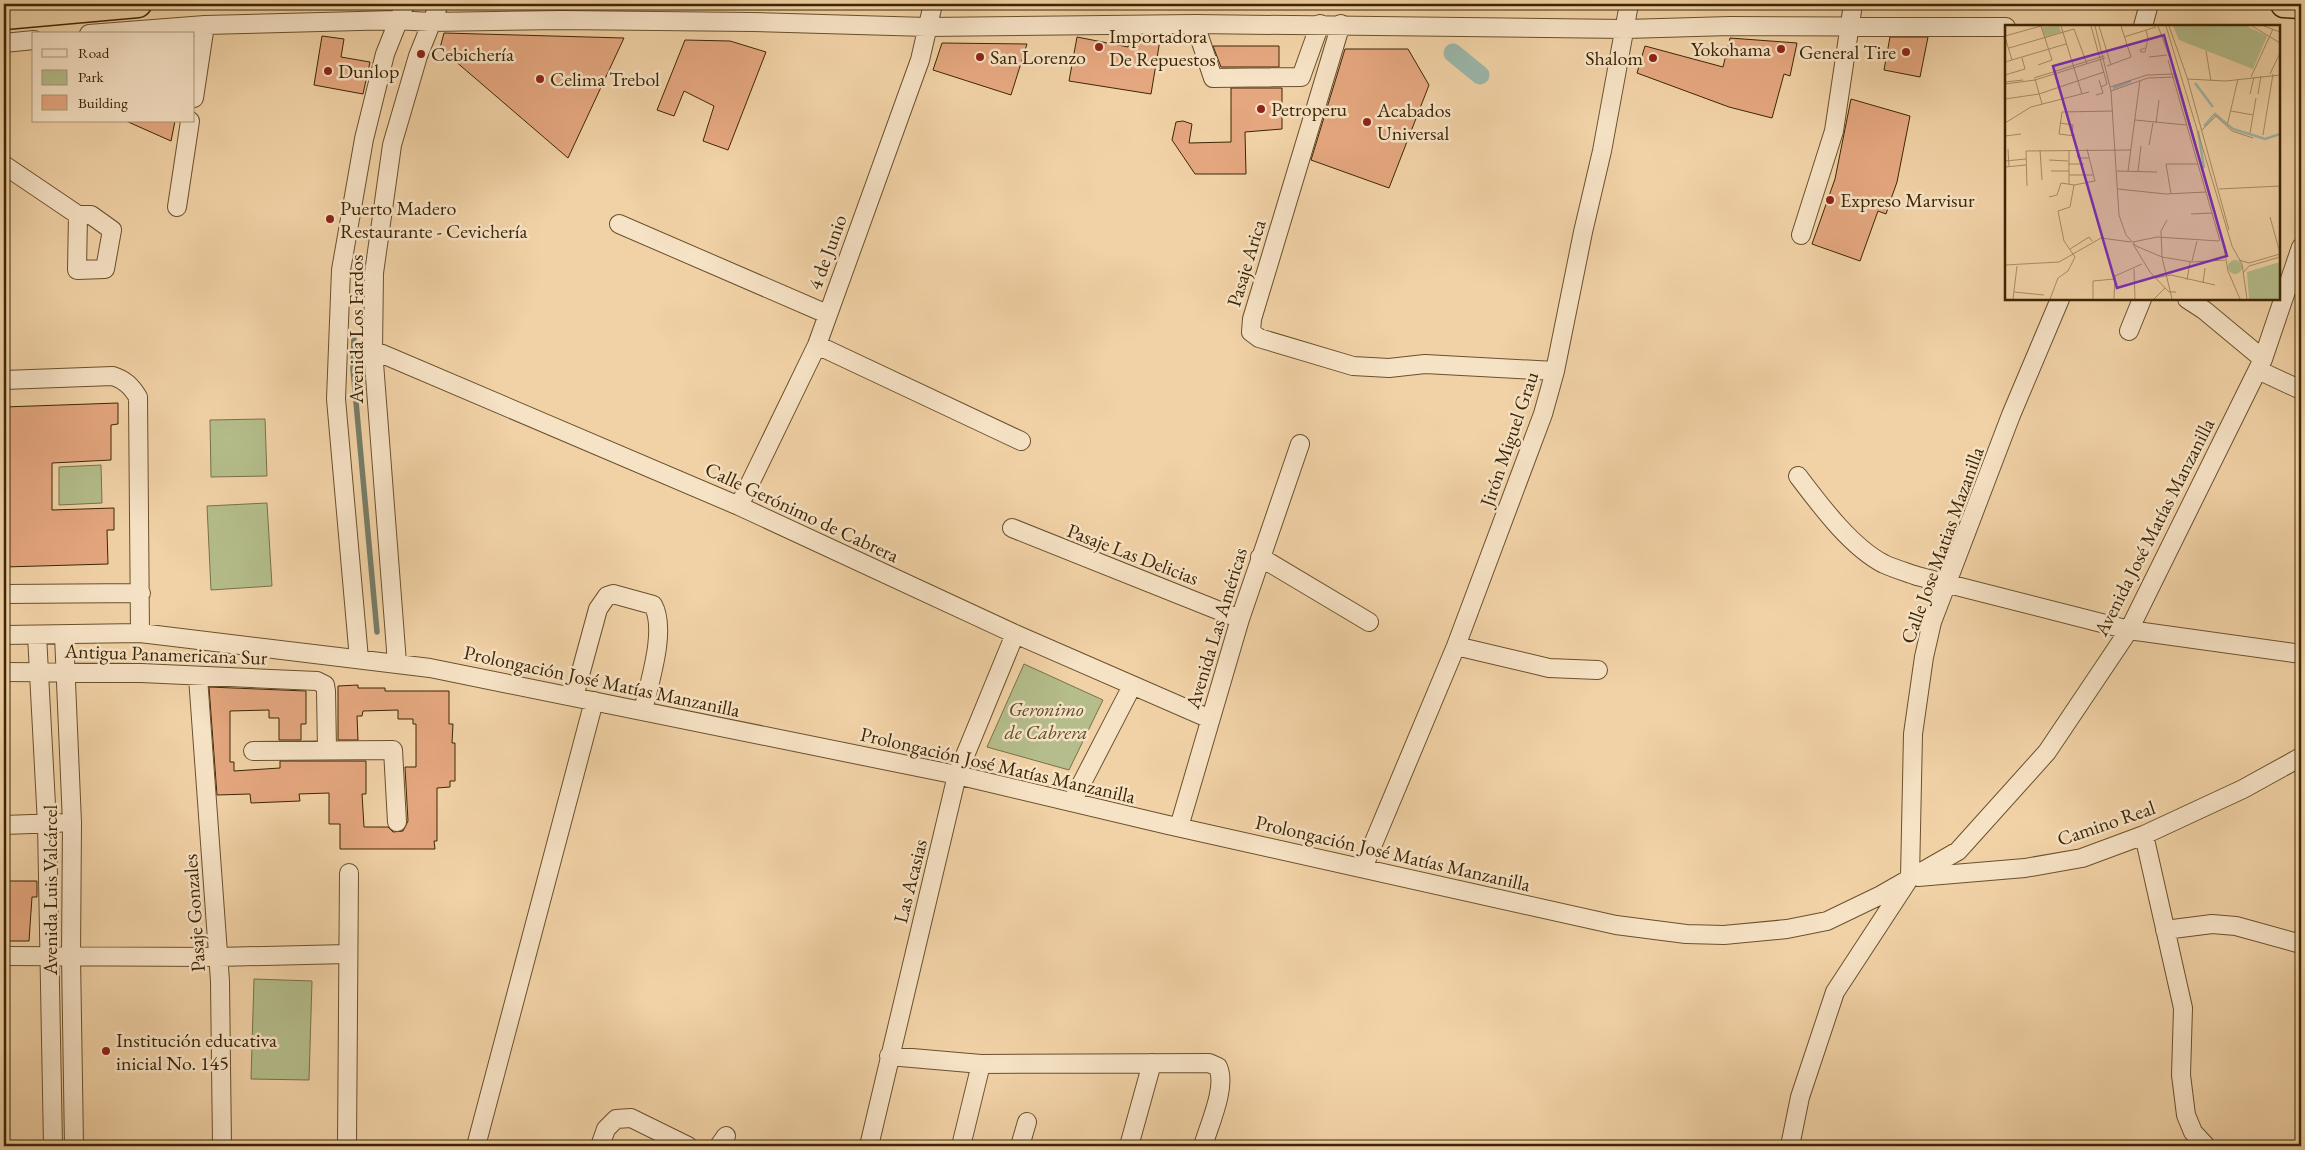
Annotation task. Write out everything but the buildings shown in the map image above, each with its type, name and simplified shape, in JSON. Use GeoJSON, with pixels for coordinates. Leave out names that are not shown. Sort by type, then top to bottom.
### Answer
{"type":"FeatureCollection","features":[{"type":"Feature","properties":{"kind":"highway"},"geometry":{"type":"LineString","coordinates":[[4,16],[138,4]]}},
{"type":"Feature","properties":{"kind":"highway"},"geometry":{"type":"LineString","coordinates":[[2284,4],[2301,5]]}},
{"type":"Feature","properties":{"kind":"street","name":"Avenida Los Fardos"},"geometry":{"type":"LineString","coordinates":[[359,658],[336,399],[341,270],[364,139],[385,54],[404,4]]}},
{"type":"Feature","properties":{"kind":"street","name":"Avenida Los Fardos"},"geometry":{"type":"LineString","coordinates":[[397,663],[373,350],[374,273],[392,144],[430,22],[438,4]]}},
{"type":"Feature","properties":{"kind":"street","name":"4 de Junio"},"geometry":{"type":"LineString","coordinates":[[739,506],[817,344],[920,60],[934,4]]}},
{"type":"Feature","properties":{"kind":"street","name":"Jirón Miguel Grau"},"geometry":{"type":"LineString","coordinates":[[1363,868],[1456,646],[1530,449],[1555,371],[1583,232],[1602,151],[1626,29],[1629,4]]}},
{"type":"Feature","properties":{"kind":"street"},"geometry":{"type":"LineString","coordinates":[[1802,235],[1834,131],[1853,4]]}},
{"type":"Feature","properties":{"kind":"street"},"geometry":{"type":"LineString","coordinates":[[2143,25],[2149,4]]}},
{"type":"Feature","properties":{"kind":"street"},"geometry":{"type":"LineString","coordinates":[[115,32],[205,25],[397,20],[430,22],[561,20],[733,22],[927,27],[1195,24],[1341,24],[1626,29],[1850,25],[2005,27]]}},
{"type":"Feature","properties":{"kind":"street"},"geometry":{"type":"LineString","coordinates":[[1195,24],[1213,78],[1302,77],[1320,24]]}},
{"type":"Feature","properties":{"kind":"street","name":"Pasaje Arica"},"geometry":{"type":"LineString","coordinates":[[1341,24],[1252,319],[1250,332],[1259,338],[1353,366],[1389,368],[1425,364],[1555,371]]}},
{"type":"Feature","properties":{"kind":"street"},"geometry":{"type":"LineString","coordinates":[[195,91],[205,25]]}},
{"type":"Feature","properties":{"kind":"street"},"geometry":{"type":"LineString","coordinates":[[4,43],[32,40]]}},
{"type":"Feature","properties":{"kind":"street"},"geometry":{"type":"LineString","coordinates":[[177,207],[190,122]]}},
{"type":"Feature","properties":{"kind":"street"},"geometry":{"type":"LineString","coordinates":[[364,139],[392,144]]}},
{"type":"Feature","properties":{"kind":"street"},"geometry":{"type":"LineString","coordinates":[[4,165],[78,215]]}},
{"type":"Feature","properties":{"kind":"street"},"geometry":{"type":"LineString","coordinates":[[619,224],[827,314]]}},
{"type":"Feature","properties":{"kind":"street","name":"Avenida José Matías Manzanilla"},"geometry":{"type":"LineString","coordinates":[[1910,877],[1958,851],[2047,752],[2130,630],[2260,364],[2301,247]]}},
{"type":"Feature","properties":{"kind":"street","name":"Calle Jose Matias Mazanilla"},"geometry":{"type":"LineString","coordinates":[[1910,877],[1911,780],[1917,698],[1932,622],[2011,416],[2060,300]]}},
{"type":"Feature","properties":{"kind":"street"},"geometry":{"type":"LineString","coordinates":[[2129,331],[2142,300]]}},
{"type":"Feature","properties":{"kind":"street"},"geometry":{"type":"LineString","coordinates":[[2189,300],[2204,310],[2260,364],[2301,390]]}},
{"type":"Feature","properties":{"kind":"street"},"geometry":{"type":"LineString","coordinates":[[817,344],[1021,441]]}},
{"type":"Feature","properties":{"kind":"street","name":"Calle Gerónimo de Cabrera"},"geometry":{"type":"LineString","coordinates":[[373,350],[739,506],[1015,634],[1210,719]]}},
{"type":"Feature","properties":{"kind":"street"},"geometry":{"type":"LineString","coordinates":[[4,380],[113,376],[123,380],[132,387],[138,397],[140,633]]}},
{"type":"Feature","properties":{"kind":"street","name":"Avenida Las Américas"},"geometry":{"type":"LineString","coordinates":[[1179,827],[1240,619],[1300,444]]}},
{"type":"Feature","properties":{"kind":"street"},"geometry":{"type":"LineString","coordinates":[[1798,476],[1838,524],[1860,546],[1884,563],[1947,584],[2130,630],[2301,654]]}},
{"type":"Feature","properties":{"kind":"street","name":"Pasaje Las Delicias"},"geometry":{"type":"LineString","coordinates":[[1012,528],[1240,619]]}},
{"type":"Feature","properties":{"kind":"street"},"geometry":{"type":"LineString","coordinates":[[1260,557],[1369,622]]}},
{"type":"Feature","properties":{"kind":"street"},"geometry":{"type":"LineString","coordinates":[[4,594],[140,593]]}},
{"type":"Feature","properties":{"kind":"street"},"geometry":{"type":"LineString","coordinates":[[574,697],[598,609],[608,596],[614,594],[653,605],[657,613],[659,631],[643,712]]}},
{"type":"Feature","properties":{"kind":"street","name":"Prolongación José Matías Manzanilla"},"geometry":{"type":"LineString","coordinates":[[4,635],[140,633],[397,663],[482,678],[957,775],[1616,925],[1686,934],[1753,933],[1827,921],[1881,896],[1910,877]]}},
{"type":"Feature","properties":{"kind":"street","name":"Las Acasias"},"geometry":{"type":"LineString","coordinates":[[869,1146],[957,775],[1015,634]]}},
{"type":"Feature","properties":{"kind":"street","name":"Avenida Luis Valcárcel"},"geometry":{"type":"LineString","coordinates":[[38,635],[38,671],[47,824],[53,1146]]}},
{"type":"Feature","properties":{"kind":"street","name":"Avenida Luis Valcárcel"},"geometry":{"type":"LineString","coordinates":[[64,635],[64,671],[72,823],[71,956],[74,1146]]}},
{"type":"Feature","properties":{"kind":"street"},"geometry":{"type":"LineString","coordinates":[[1456,646],[1549,668],[1598,670]]}},
{"type":"Feature","properties":{"kind":"street","name":"Antigua Panamericana Sur"},"geometry":{"type":"LineString","coordinates":[[4,672],[64,671],[317,681],[325,685],[327,750]]}},
{"type":"Feature","properties":{"kind":"street","name":"Pasaje Gonzales"},"geometry":{"type":"LineString","coordinates":[[198,677],[218,957],[222,1146]]}},
{"type":"Feature","properties":{"kind":"street"},"geometry":{"type":"LineString","coordinates":[[1072,802],[1132,686]]}},
{"type":"Feature","properties":{"kind":"street"},"geometry":{"type":"LineString","coordinates":[[476,1146],[594,701]]}},
{"type":"Feature","properties":{"kind":"street"},"geometry":{"type":"LineString","coordinates":[[253,751],[393,750],[397,822]]}},
{"type":"Feature","properties":{"kind":"street","name":"Camino Real"},"geometry":{"type":"LineString","coordinates":[[1910,877],[2025,868],[2082,858],[2144,836],[2243,789],[2301,757]]}},
{"type":"Feature","properties":{"kind":"street"},"geometry":{"type":"LineString","coordinates":[[4,825],[72,823]]}},
{"type":"Feature","properties":{"kind":"street"},"geometry":{"type":"LineString","coordinates":[[2144,836],[2183,1008],[2181,1075],[2186,1115],[2193,1132],[2206,1146]]}},
{"type":"Feature","properties":{"kind":"street"},"geometry":{"type":"LineString","coordinates":[[347,1146],[349,873]]}},
{"type":"Feature","properties":{"kind":"street"},"geometry":{"type":"LineString","coordinates":[[1790,1146],[1800,1097],[1835,992],[1910,877]]}},
{"type":"Feature","properties":{"kind":"street"},"geometry":{"type":"LineString","coordinates":[[2165,930],[2212,924],[2236,926],[2301,944]]}},
{"type":"Feature","properties":{"kind":"street"},"geometry":{"type":"LineString","coordinates":[[4,956],[218,957],[347,954]]}},
{"type":"Feature","properties":{"kind":"street"},"geometry":{"type":"LineString","coordinates":[[889,1056],[981,1064],[1209,1063],[1218,1067],[1222,1075],[1221,1087],[1203,1146]]}},
{"type":"Feature","properties":{"kind":"street"},"geometry":{"type":"LineString","coordinates":[[961,1146],[981,1064]]}},
{"type":"Feature","properties":{"kind":"street"},"geometry":{"type":"LineString","coordinates":[[1129,1146],[1152,1064]]}},
{"type":"Feature","properties":{"kind":"street"},"geometry":{"type":"LineString","coordinates":[[600,1146],[606,1129],[616,1119],[631,1118],[688,1146]]}},
{"type":"Feature","properties":{"kind":"street"},"geometry":{"type":"LineString","coordinates":[[1020,1146],[1027,1122]]}},
{"type":"Feature","properties":{"kind":"green space"},"geometry":{"type":"Polygon","coordinates":[[[265,419],[267,476],[211,477],[210,420],[265,419]]]}},
{"type":"Feature","properties":{"kind":"green space"},"geometry":{"type":"Polygon","coordinates":[[[101,465],[102,503],[59,505],[59,467],[101,465]]]}},
{"type":"Feature","properties":{"kind":"green space"},"geometry":{"type":"Polygon","coordinates":[[[267,503],[272,586],[211,590],[207,506],[267,503]]]}},
{"type":"Feature","properties":{"kind":"green space","name":"Geronimo de Cabrera"},"geometry":{"type":"Polygon","coordinates":[[[1024,664],[1103,700],[1069,770],[987,747],[1024,664]]]}},
{"type":"Feature","properties":{"kind":"green space"},"geometry":{"type":"Polygon","coordinates":[[[254,979],[312,981],[309,1080],[251,1079],[254,979]]]}},
{"type":"Feature","properties":{"kind":"waterway"},"geometry":{"type":"LineString","coordinates":[[1453,53],[1480,75]]}},
{"type":"Feature","properties":{"kind":"waterway"},"geometry":{"type":"LineString","coordinates":[[354,336],[353,369],[377,632]]}},
{"type":"Feature","properties":{"kind":"place","name":"Importadora De Repuestos"},"geometry":{"type":"Point","coordinates":[1099,47]}},
{"type":"Feature","properties":{"kind":"place","name":"Yokohama"},"geometry":{"type":"Point","coordinates":[1781,49]}},
{"type":"Feature","properties":{"kind":"place","name":"General Tire"},"geometry":{"type":"Point","coordinates":[1906,52]}},
{"type":"Feature","properties":{"kind":"place","name":"Cebichería"},"geometry":{"type":"Point","coordinates":[421,54]}},
{"type":"Feature","properties":{"kind":"place","name":"San Lorenzo"},"geometry":{"type":"Point","coordinates":[980,57]}},
{"type":"Feature","properties":{"kind":"place","name":"Shalom"},"geometry":{"type":"Point","coordinates":[1653,58]}},
{"type":"Feature","properties":{"kind":"place","name":"Dunlop"},"geometry":{"type":"Point","coordinates":[328,71]}},
{"type":"Feature","properties":{"kind":"place","name":"Celima Trebol"},"geometry":{"type":"Point","coordinates":[540,79]}},
{"type":"Feature","properties":{"kind":"place","name":"Petroperu"},"geometry":{"type":"Point","coordinates":[1261,109]}},
{"type":"Feature","properties":{"kind":"place","name":"Acabados Universal"},"geometry":{"type":"Point","coordinates":[1367,122]}},
{"type":"Feature","properties":{"kind":"place","name":"Expreso Marvisur"},"geometry":{"type":"Point","coordinates":[1830,200]}},
{"type":"Feature","properties":{"kind":"place","name":"Puerto Madero Restaurante - Cevichería"},"geometry":{"type":"Point","coordinates":[330,219]}},
{"type":"Feature","properties":{"kind":"place","name":"Institución educativa inicial No. 145"},"geometry":{"type":"Point","coordinates":[106,1051]}}]}
